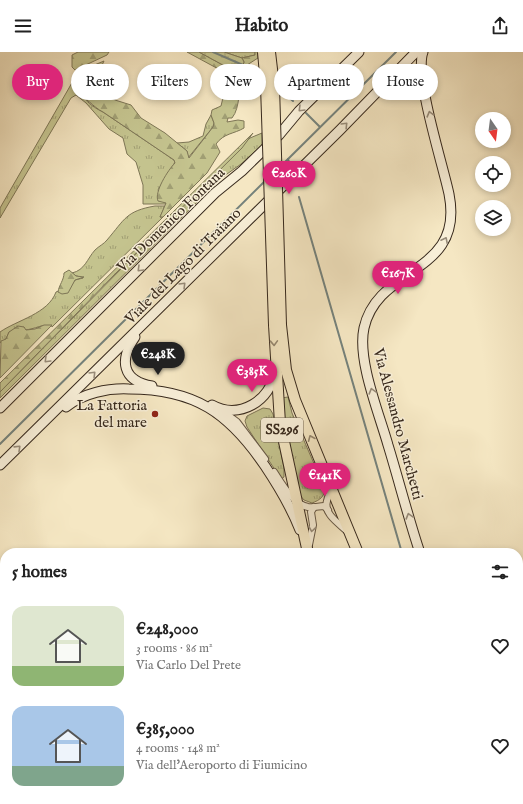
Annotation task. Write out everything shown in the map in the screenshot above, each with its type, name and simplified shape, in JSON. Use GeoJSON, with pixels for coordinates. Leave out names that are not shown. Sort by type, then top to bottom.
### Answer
{"type":"FeatureCollection","features":[{"type":"Feature","properties":{"kind":"main road","name":"SS296"},"geometry":{"type":"LineString","coordinates":[[263,52],[278,325],[290,385],[331,485]]}},
{"type":"Feature","properties":{"kind":"main road","name":"SS296"},"geometry":{"type":"LineString","coordinates":[[270,52],[274,86],[278,325],[275,362],[280,423],[296,498]]}},
{"type":"Feature","properties":{"kind":"main road"},"geometry":{"type":"LineString","coordinates":[[331,485],[356,548]]}},
{"type":"Feature","properties":{"kind":"main road"},"geometry":{"type":"LineString","coordinates":[[296,498],[307,548]]}},
{"type":"Feature","properties":{"kind":"street","name":"Via Domenico Fontana"},"geometry":{"type":"LineString","coordinates":[[0,408],[215,193],[242,171],[280,136],[299,111],[359,52]]}},
{"type":"Feature","properties":{"kind":"street","name":"Viale del Lago di Traiano"},"geometry":{"type":"LineString","coordinates":[[0,465],[146,323],[416,52]]}},
{"type":"Feature","properties":{"kind":"street","name":"Via Alessandro Marchetti"},"geometry":{"type":"LineString","coordinates":[[419,548],[367,373],[363,342],[367,317],[376,302],[390,288],[434,255],[445,241],[451,223],[450,194],[424,90],[421,62],[423,52]]}},
{"type":"Feature","properties":{"kind":"street"},"geometry":{"type":"LineString","coordinates":[[117,389],[124,381],[127,352],[146,323]]}},
{"type":"Feature","properties":{"kind":"street"},"geometry":{"type":"LineString","coordinates":[[126,370],[128,374],[145,384],[180,391],[228,411],[240,410],[251,406],[268,392],[272,383],[275,362]]}},
{"type":"Feature","properties":{"kind":"street"},"geometry":{"type":"LineString","coordinates":[[45,422],[79,398],[94,393],[117,389],[146,389],[179,395],[206,407],[234,426],[253,449],[282,491],[297,522],[306,548]]}},
{"type":"Feature","properties":{"kind":"street"},"geometry":{"type":"LineString","coordinates":[[216,407],[237,422],[285,487],[304,506],[324,506],[334,520],[354,540]]}},
{"type":"Feature","properties":{"kind":"street"},"geometry":{"type":"LineString","coordinates":[[328,510],[326,502],[331,485]]}},
{"type":"Feature","properties":{"kind":"street"},"geometry":{"type":"LineString","coordinates":[[309,548],[313,525],[311,512],[314,507]]}},
{"type":"Feature","properties":{"kind":"green space"},"geometry":{"type":"Polygon","coordinates":[[[78,52],[109,52],[107,55],[88,64],[72,64],[72,55],[78,52]]]}},
{"type":"Feature","properties":{"kind":"green space"},"geometry":{"type":"Polygon","coordinates":[[[187,52],[199,52],[221,64],[210,64],[187,52]]]}},
{"type":"Feature","properties":{"kind":"green space"},"geometry":{"type":"Polygon","coordinates":[[[199,52],[224,52],[242,58],[244,62],[243,64],[221,64],[199,52]]]}},
{"type":"Feature","properties":{"kind":"green space"},"geometry":{"type":"Polygon","coordinates":[[[224,52],[255,52],[255,55],[242,58],[224,52]]]}},
{"type":"Feature","properties":{"kind":"green space"},"geometry":{"type":"Polygon","coordinates":[[[255,52],[258,52],[258,58],[249,64],[243,64],[242,58],[255,55],[255,52]]]}},
{"type":"Feature","properties":{"kind":"green space"},"geometry":{"type":"Polygon","coordinates":[[[71,84],[71,98],[0,218],[0,208],[71,84]]]}},
{"type":"Feature","properties":{"kind":"green space"},"geometry":{"type":"Polygon","coordinates":[[[82,100],[87,100],[97,109],[174,160],[175,162],[158,190],[166,204],[143,204],[143,185],[136,162],[127,154],[123,138],[109,129],[82,100]]]}},
{"type":"Feature","properties":{"kind":"green space"},"geometry":{"type":"Polygon","coordinates":[[[87,100],[115,100],[131,105],[141,118],[165,133],[187,151],[189,158],[213,127],[214,123],[211,115],[212,110],[221,106],[222,100],[238,100],[235,114],[232,118],[228,118],[227,122],[238,120],[244,121],[244,128],[219,140],[216,144],[220,152],[207,173],[163,217],[160,217],[166,203],[158,201],[158,192],[165,176],[175,163],[174,160],[99,110],[87,100]]]}},
{"type":"Feature","properties":{"kind":"green space"},"geometry":{"type":"Polygon","coordinates":[[[211,115],[214,123],[213,127],[188,158],[187,151],[177,143],[189,142],[203,136],[206,124],[211,115]]]}},
{"type":"Feature","properties":{"kind":"green space"},"geometry":{"type":"Polygon","coordinates":[[[253,133],[242,148],[115,274],[0,392],[0,383],[253,133]]]}},
{"type":"Feature","properties":{"kind":"green space"},"geometry":{"type":"Polygon","coordinates":[[[262,133],[262,145],[241,164],[220,179],[0,398],[0,392],[250,138],[262,133]]]}},
{"type":"Feature","properties":{"kind":"green space"},"geometry":{"type":"Polygon","coordinates":[[[155,206],[165,206],[160,217],[163,217],[52,327],[45,326],[25,330],[24,327],[9,332],[6,339],[0,343],[0,332],[39,311],[52,300],[56,292],[71,286],[75,280],[83,278],[72,273],[83,267],[95,250],[106,241],[122,221],[138,210],[155,206]]]}},
{"type":"Feature","properties":{"kind":"green space"},"geometry":{"type":"Polygon","coordinates":[[[69,270],[76,276],[84,277],[75,280],[68,293],[62,294],[58,292],[64,273],[69,270]]]}},
{"type":"Feature","properties":{"kind":"green space"},"geometry":{"type":"Polygon","coordinates":[[[44,325],[52,325],[0,378],[1,341],[6,339],[9,332],[18,326],[24,327],[26,330],[35,329],[44,325]]]}},
{"type":"Feature","properties":{"kind":"green space"},"geometry":{"type":"Polygon","coordinates":[[[288,397],[292,413],[325,489],[321,498],[312,503],[304,500],[299,494],[281,398],[288,397]]]}},
{"type":"Feature","properties":{"kind":"green space"},"geometry":{"type":"Polygon","coordinates":[[[263,408],[270,409],[273,414],[284,468],[284,477],[281,479],[247,427],[245,421],[247,416],[263,408]]]}},
{"type":"Feature","properties":{"kind":"waterway"},"geometry":{"type":"LineString","coordinates":[[213,52],[241,64]]}},
{"type":"Feature","properties":{"kind":"waterway"},"geometry":{"type":"LineString","coordinates":[[280,167],[396,52]]}},
{"type":"Feature","properties":{"kind":"waterway"},"geometry":{"type":"LineString","coordinates":[[306,113],[320,127]]}},
{"type":"Feature","properties":{"kind":"waterway"},"geometry":{"type":"LineString","coordinates":[[288,159],[291,168]]}},
{"type":"Feature","properties":{"kind":"waterway"},"geometry":{"type":"LineString","coordinates":[[0,444],[265,181]]}},
{"type":"Feature","properties":{"kind":"waterway"},"geometry":{"type":"LineString","coordinates":[[299,197],[401,548]]}},
{"type":"Feature","properties":{"kind":"place","name":"La Fattoria del mare"},"geometry":{"type":"Point","coordinates":[155,414]}}]}
